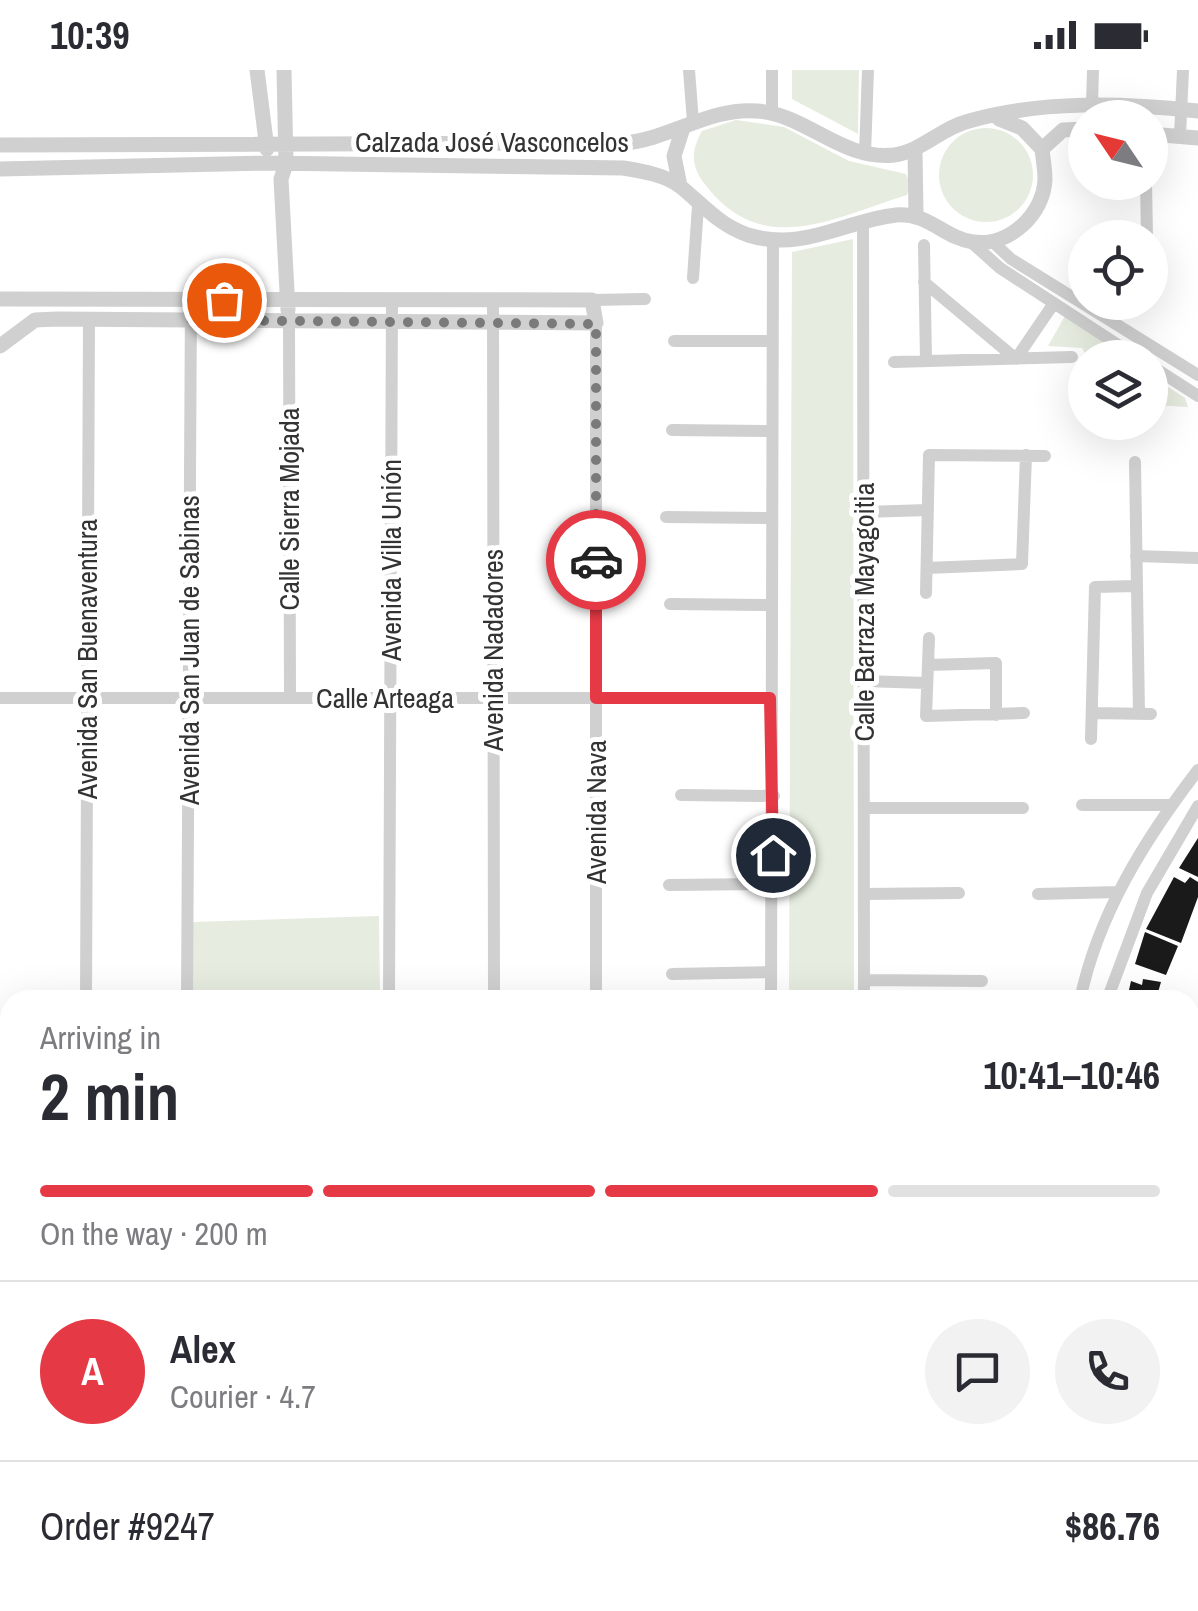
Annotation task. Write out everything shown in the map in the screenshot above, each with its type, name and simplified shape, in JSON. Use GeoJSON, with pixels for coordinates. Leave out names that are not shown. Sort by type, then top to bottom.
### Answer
{"type":"FeatureCollection","features":[{"type":"Feature","properties":{"kind":"street"},"geometry":{"type":"LineString","coordinates":[[256,70],[269,163]]}},
{"type":"Feature","properties":{"kind":"street"},"geometry":{"type":"LineString","coordinates":[[284,70],[289,320]]}},
{"type":"Feature","properties":{"kind":"street"},"geometry":{"type":"LineString","coordinates":[[689,70],[688,125],[674,156],[680,186],[698,206],[745,234],[773,241],[817,237],[916,214],[971,242],[1000,268],[1111,340]]}},
{"type":"Feature","properties":{"kind":"street"},"geometry":{"type":"LineString","coordinates":[[772,70],[772,113]]}},
{"type":"Feature","properties":{"kind":"street"},"geometry":{"type":"LineString","coordinates":[[866,154],[868,70]]}},
{"type":"Feature","properties":{"kind":"street"},"geometry":{"type":"LineString","coordinates":[[1092,100],[1093,70]]}},
{"type":"Feature","properties":{"kind":"street"},"geometry":{"type":"LineString","coordinates":[[1180,136],[1190,110],[1182,70]]}},
{"type":"Feature","properties":{"kind":"street","name":"Calzada José Vasconcelos"},"geometry":{"type":"LineString","coordinates":[[0,145],[266,141],[624,143],[652,140],[736,110],[772,113],[866,154],[915,151],[951,126],[1068,107]]}},
{"type":"Feature","properties":{"kind":"street"},"geometry":{"type":"LineString","coordinates":[[971,242],[993,242],[1009,236],[1034,212],[1045,179],[1042,148],[1022,128],[995,118]]}},
{"type":"Feature","properties":{"kind":"street"},"geometry":{"type":"LineString","coordinates":[[1042,148],[1062,130],[1068,130]]}},
{"type":"Feature","properties":{"kind":"street"},"geometry":{"type":"LineString","coordinates":[[1168,135],[1198,138]]}},
{"type":"Feature","properties":{"kind":"street"},"geometry":{"type":"LineString","coordinates":[[915,151],[916,214]]}},
{"type":"Feature","properties":{"kind":"street"},"geometry":{"type":"LineString","coordinates":[[0,170],[269,163],[284,171]]}},
{"type":"Feature","properties":{"kind":"street","name":"Calzada José Vasconcelos"},"geometry":{"type":"LineString","coordinates":[[284,171],[624,168],[680,186]]}},
{"type":"Feature","properties":{"kind":"street"},"geometry":{"type":"LineString","coordinates":[[693,278],[698,206]]}},
{"type":"Feature","properties":{"kind":"street","name":"Calle Barraza Mayagoitia"},"geometry":{"type":"LineString","coordinates":[[863,225],[864,990]]}},
{"type":"Feature","properties":{"kind":"street"},"geometry":{"type":"LineString","coordinates":[[772,990],[773,241]]}},
{"type":"Feature","properties":{"kind":"street"},"geometry":{"type":"LineString","coordinates":[[993,242],[1011,258],[1198,375]]}},
{"type":"Feature","properties":{"kind":"street"},"geometry":{"type":"LineString","coordinates":[[924,245],[926,361]]}},
{"type":"Feature","properties":{"kind":"street"},"geometry":{"type":"LineString","coordinates":[[924,282],[1016,359]]}},
{"type":"Feature","properties":{"kind":"street"},"geometry":{"type":"LineString","coordinates":[[0,299],[645,299]]}},
{"type":"Feature","properties":{"kind":"street"},"geometry":{"type":"LineString","coordinates":[[35,320],[36,299]]}},
{"type":"Feature","properties":{"kind":"street","name":"Avenida San Juan de Sabinas"},"geometry":{"type":"LineString","coordinates":[[187,990],[191,300]]}},
{"type":"Feature","properties":{"kind":"street","name":"Avenida Villa Unión"},"geometry":{"type":"LineString","coordinates":[[389,990],[392,300]]}},
{"type":"Feature","properties":{"kind":"street","name":"Avenida Nadadores"},"geometry":{"type":"LineString","coordinates":[[493,300],[494,990]]}},
{"type":"Feature","properties":{"kind":"street"},"geometry":{"type":"LineString","coordinates":[[0,346],[35,320],[596,324],[592,300]]}},
{"type":"Feature","properties":{"kind":"street"},"geometry":{"type":"LineString","coordinates":[[1016,359],[1054,303]]}},
{"type":"Feature","properties":{"kind":"street","name":"Avenida San Buenaventura"},"geometry":{"type":"LineString","coordinates":[[86,990],[89,319]]}},
{"type":"Feature","properties":{"kind":"street","name":"Calle Sierra Mojada"},"geometry":{"type":"LineString","coordinates":[[289,320],[290,698]]}},
{"type":"Feature","properties":{"kind":"street","name":"Avenida Nava"},"geometry":{"type":"LineString","coordinates":[[596,324],[596,990]]}},
{"type":"Feature","properties":{"kind":"street"},"geometry":{"type":"LineString","coordinates":[[674,342],[772,341]]}},
{"type":"Feature","properties":{"kind":"street"},"geometry":{"type":"LineString","coordinates":[[894,362],[1068,358]]}},
{"type":"Feature","properties":{"kind":"street"},"geometry":{"type":"LineString","coordinates":[[1168,377],[1198,396]]}},
{"type":"Feature","properties":{"kind":"street"},"geometry":{"type":"LineString","coordinates":[[672,430],[770,430]]}},
{"type":"Feature","properties":{"kind":"street"},"geometry":{"type":"LineString","coordinates":[[926,593],[929,455],[1045,456]]}},
{"type":"Feature","properties":{"kind":"street"},"geometry":{"type":"LineString","coordinates":[[927,568],[1022,564],[1026,456]]}},
{"type":"Feature","properties":{"kind":"street"},"geometry":{"type":"LineString","coordinates":[[1093,713],[1145,714],[1136,586],[1134,462]]}},
{"type":"Feature","properties":{"kind":"street"},"geometry":{"type":"LineString","coordinates":[[864,512],[928,510]]}},
{"type":"Feature","properties":{"kind":"street"},"geometry":{"type":"LineString","coordinates":[[666,516],[770,518]]}},
{"type":"Feature","properties":{"kind":"street"},"geometry":{"type":"LineString","coordinates":[[1136,556],[1198,558]]}},
{"type":"Feature","properties":{"kind":"street"},"geometry":{"type":"LineString","coordinates":[[1091,739],[1095,588],[1136,586]]}},
{"type":"Feature","properties":{"kind":"street"},"geometry":{"type":"LineString","coordinates":[[670,604],[771,605]]}},
{"type":"Feature","properties":{"kind":"street"},"geometry":{"type":"LineString","coordinates":[[928,638],[926,716],[1024,714]]}},
{"type":"Feature","properties":{"kind":"street"},"geometry":{"type":"LineString","coordinates":[[928,665],[996,663],[996,715]]}},
{"type":"Feature","properties":{"kind":"street"},"geometry":{"type":"LineString","coordinates":[[863,681],[927,683]]}},
{"type":"Feature","properties":{"kind":"street","name":"Calle Arteaga"},"geometry":{"type":"LineString","coordinates":[[0,698],[770,698]]}},
{"type":"Feature","properties":{"kind":"street"},"geometry":{"type":"LineString","coordinates":[[1084,990],[1118,892],[1171,805],[1198,770]]}},
{"type":"Feature","properties":{"kind":"street"},"geometry":{"type":"LineString","coordinates":[[681,795],[774,796]]}},
{"type":"Feature","properties":{"kind":"street"},"geometry":{"type":"LineString","coordinates":[[1082,805],[1171,805]]}},
{"type":"Feature","properties":{"kind":"street"},"geometry":{"type":"LineString","coordinates":[[1112,990],[1146,893],[1198,806]]}},
{"type":"Feature","properties":{"kind":"street"},"geometry":{"type":"LineString","coordinates":[[864,808],[1022,808]]}},
{"type":"Feature","properties":{"kind":"street"},"geometry":{"type":"LineString","coordinates":[[669,884],[772,884]]}},
{"type":"Feature","properties":{"kind":"street"},"geometry":{"type":"LineString","coordinates":[[1038,894],[1118,892]]}},
{"type":"Feature","properties":{"kind":"street"},"geometry":{"type":"LineString","coordinates":[[864,894],[960,893]]}},
{"type":"Feature","properties":{"kind":"street"},"geometry":{"type":"LineString","coordinates":[[672,974],[771,972]]}},
{"type":"Feature","properties":{"kind":"street"},"geometry":{"type":"LineString","coordinates":[[864,980],[982,981]]}},
{"type":"Feature","properties":{"kind":"shaded area"},"geometry":{"type":"Polygon","coordinates":[[[792,70],[859,70],[858,134],[792,99],[792,70]]]}},
{"type":"Feature","properties":{"kind":"shaded area"},"geometry":{"type":"Polygon","coordinates":[[[736,120],[784,127],[849,161],[906,174],[910,184],[907,195],[801,226],[776,227],[752,222],[729,209],[707,187],[694,160],[702,131],[736,120]]]}},
{"type":"Feature","properties":{"kind":"shaded area"},"geometry":{"type":"Polygon","coordinates":[[[986,128],[1004,132],[1019,142],[1029,157],[1033,175],[1029,193],[1019,208],[1004,218],[986,222],[968,218],[953,208],[943,193],[939,175],[943,157],[953,142],[968,132],[986,128]]]}},
{"type":"Feature","properties":{"kind":"shaded area"},"geometry":{"type":"Polygon","coordinates":[[[853,239],[854,990],[789,990],[792,252],[853,239]]]}},
{"type":"Feature","properties":{"kind":"shaded area"},"geometry":{"type":"Polygon","coordinates":[[[1065,316],[1100,340],[1068,340],[1068,347],[1048,346],[1065,316]]]}},
{"type":"Feature","properties":{"kind":"shaded area"},"geometry":{"type":"Polygon","coordinates":[[[1168,387],[1185,398],[1188,407],[1168,406],[1168,387]]]}},
{"type":"Feature","properties":{"kind":"shaded area"},"geometry":{"type":"Polygon","coordinates":[[[379,916],[380,990],[193,990],[193,922],[379,916]]]}},
{"type":"Feature","properties":{"kind":"building"},"geometry":{"type":"Polygon","coordinates":[[[1198,838],[1198,877],[1179,868],[1198,838]]]}},
{"type":"Feature","properties":{"kind":"building"},"geometry":{"type":"Polygon","coordinates":[[[1174,877],[1185,883],[1190,877],[1198,882],[1198,897],[1181,943],[1146,929],[1174,877]]]}},
{"type":"Feature","properties":{"kind":"building"},"geometry":{"type":"Polygon","coordinates":[[[1145,932],[1178,946],[1166,975],[1135,964],[1145,932]]]}},
{"type":"Feature","properties":{"kind":"building"},"geometry":{"type":"Polygon","coordinates":[[[1143,979],[1161,982],[1159,990],[1129,990],[1131,981],[1142,985],[1143,979]]]}},
{"type":"Feature","properties":{"kind":"way so far"},"geometry":{"type":"LineString","coordinates":[[224,300],[191,300],[191,320],[596,324],[596,560]]}},
{"type":"Feature","properties":{"kind":"route"},"geometry":{"type":"LineString","coordinates":[[596,560],[596,698],[770,698],[773,855]]}}]}
